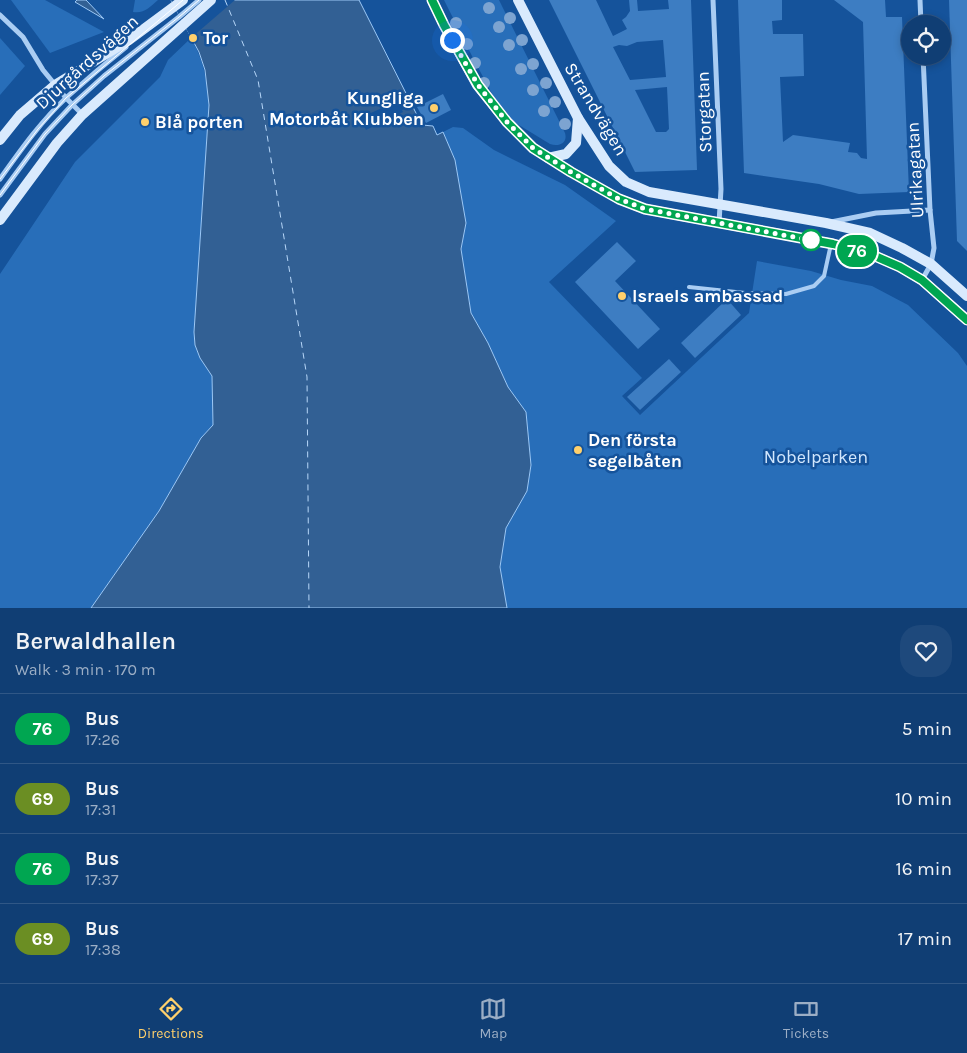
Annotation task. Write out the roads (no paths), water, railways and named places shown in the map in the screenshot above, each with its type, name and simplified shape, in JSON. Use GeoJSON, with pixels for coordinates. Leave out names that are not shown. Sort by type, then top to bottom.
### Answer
{"type":"FeatureCollection","features":[{"type":"Feature","properties":{"kind":"street"},"geometry":{"type":"LineString","coordinates":[[182,20],[199,0]]}},
{"type":"Feature","properties":{"kind":"street"},"geometry":{"type":"LineString","coordinates":[[182,20],[212,0]]}},
{"type":"Feature","properties":{"kind":"street"},"geometry":{"type":"LineString","coordinates":[[432,0],[478,85],[507,122],[533,148],[571,172],[619,199],[645,209],[751,228],[868,253],[900,267],[922,280],[967,320]]}},
{"type":"Feature","properties":{"kind":"street","name":"Strandvägen"},"geometry":{"type":"LineString","coordinates":[[518,0],[578,118],[609,166],[626,182],[649,192],[826,223],[870,233],[931,264],[967,296]]}},
{"type":"Feature","properties":{"kind":"street","name":"Storgatan"},"geometry":{"type":"LineString","coordinates":[[713,0],[721,189],[719,223]]}},
{"type":"Feature","properties":{"kind":"street"},"geometry":{"type":"LineString","coordinates":[[920,0],[921,15]]}},
{"type":"Feature","properties":{"kind":"street","name":"Djurgårdsvägen"},"geometry":{"type":"LineString","coordinates":[[0,140],[20,115],[55,85],[129,40],[179,3]]}},
{"type":"Feature","properties":{"kind":"street","name":"Djurgårdsvägen"},"geometry":{"type":"LineString","coordinates":[[0,178],[38,129],[66,98],[179,3]]}},
{"type":"Feature","properties":{"kind":"street"},"geometry":{"type":"LineString","coordinates":[[0,15],[23,37],[43,70],[82,115]]}},
{"type":"Feature","properties":{"kind":"street","name":"Djurgårdsvägen"},"geometry":{"type":"LineString","coordinates":[[0,195],[45,134],[72,104],[104,76],[182,20]]}},
{"type":"Feature","properties":{"kind":"street","name":"Djurgårdsvägen"},"geometry":{"type":"LineString","coordinates":[[0,220],[57,143],[82,115],[182,20]]}},
{"type":"Feature","properties":{"kind":"street","name":"Ulrikagatan"},"geometry":{"type":"LineString","coordinates":[[922,280],[931,264],[934,248],[930,210],[923,65]]}},
{"type":"Feature","properties":{"kind":"street"},"geometry":{"type":"LineString","coordinates":[[548,158],[566,154],[576,143],[578,118]]}},
{"type":"Feature","properties":{"kind":"street","name":"Strandvägen"},"geometry":{"type":"LineString","coordinates":[[826,223],[876,213],[930,210]]}},
{"type":"Feature","properties":{"kind":"lane"},"geometry":{"type":"LineString","coordinates":[[689,287],[745,293],[786,294],[814,286],[824,276],[831,244]]}},
{"type":"Feature","properties":{"kind":"tram line"},"geometry":{"type":"LineString","coordinates":[[0,179],[38,129],[66,98],[183,0]]}},
{"type":"Feature","properties":{"kind":"tram line"},"geometry":{"type":"LineString","coordinates":[[0,195],[45,134],[72,105],[104,76],[199,0]]}},
{"type":"Feature","properties":{"kind":"place","name":"Tor"},"geometry":{"type":"Point","coordinates":[193,38]}},
{"type":"Feature","properties":{"kind":"place","name":"Kungliga Motorbåt Klubben"},"geometry":{"type":"Point","coordinates":[434,108]}},
{"type":"Feature","properties":{"kind":"place","name":"Blå porten"},"geometry":{"type":"Point","coordinates":[145,122]}},
{"type":"Feature","properties":{"kind":"place","name":"Israels ambassad"},"geometry":{"type":"Point","coordinates":[622,296]}},
{"type":"Feature","properties":{"kind":"place","name":"Den första segelbåten"},"geometry":{"type":"Point","coordinates":[578,450]}},
{"type":"Feature","properties":{"kind":"park label","name":"Nobelparken"},"geometry":{"type":"Point","coordinates":[816,457]}}]}
